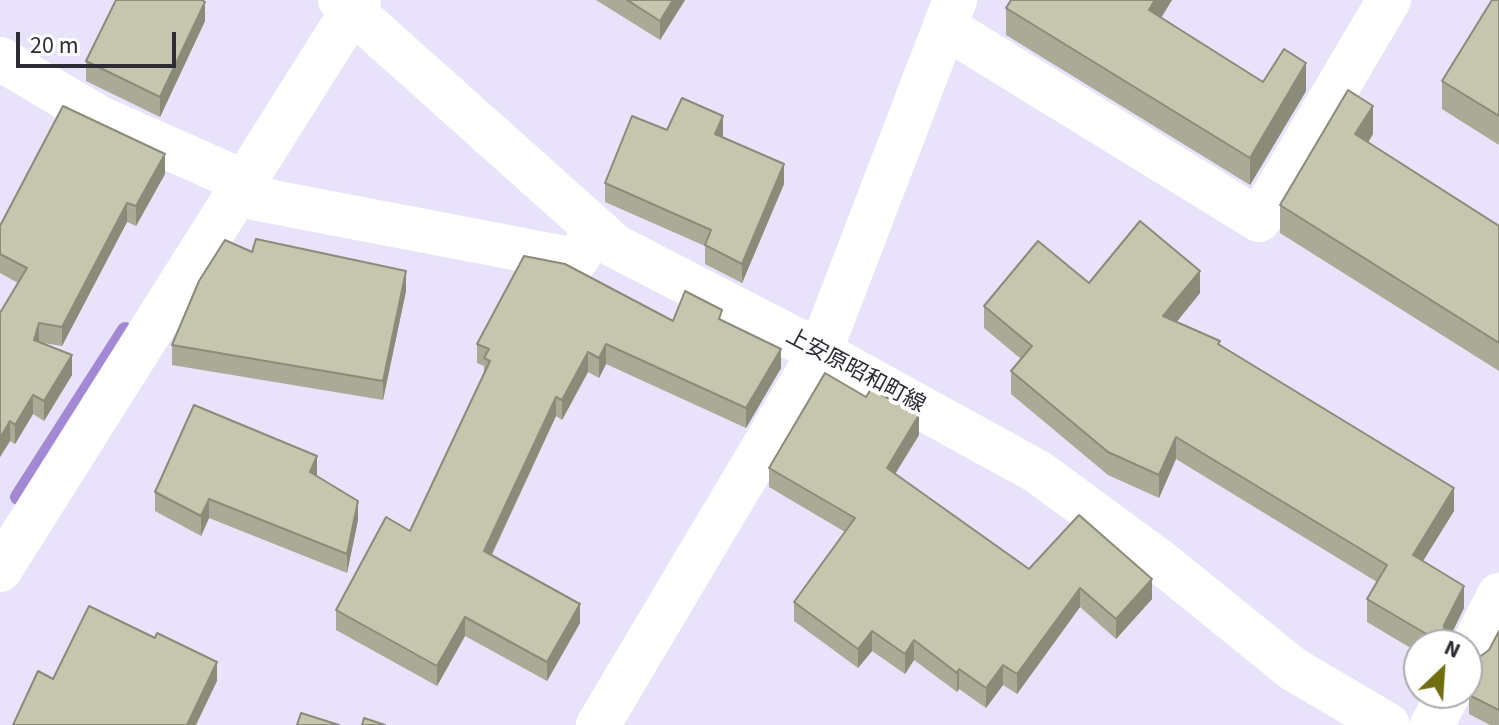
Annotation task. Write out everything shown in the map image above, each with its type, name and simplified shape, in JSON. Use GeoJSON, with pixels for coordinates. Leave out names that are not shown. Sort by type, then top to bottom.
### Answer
{"type":"FeatureCollection","features":[{"type":"Feature","properties":{"kind":"street"},"geometry":{"type":"LineString","coordinates":[[598,725],[820,352],[950,14],[1259,220],[1389,0]]}},
{"type":"Feature","properties":{"kind":"street"},"geometry":{"type":"LineString","coordinates":[[0,570],[241,188],[350,3]]}},
{"type":"Feature","properties":{"kind":"street","name":"上安原昭和町線"},"geometry":{"type":"LineString","coordinates":[[350,3],[615,246],[820,352],[1038,472],[1162,563],[1293,669],[1388,725]]}},
{"type":"Feature","properties":{"kind":"street"},"geometry":{"type":"LineString","coordinates":[[0,59],[98,117],[241,188],[576,260],[596,230]]}},
{"type":"Feature","properties":{"kind":"street"},"geometry":{"type":"LineString","coordinates":[[1482,629],[1499,595]]}},
{"type":"Feature","properties":{"kind":"building"},"geometry":{"type":"Polygon","coordinates":[[[116,0],[205,2],[160,97],[86,61],[116,0]]]}},
{"type":"Feature","properties":{"kind":"building"},"geometry":{"type":"Polygon","coordinates":[[[627,0],[673,0],[660,21],[627,0]]]}},
{"type":"Feature","properties":{"kind":"building"},"geometry":{"type":"Polygon","coordinates":[[[1011,0],[1155,0],[1149,10],[1263,82],[1284,49],[1306,63],[1250,158],[1006,8],[1011,0]]]}},
{"type":"Feature","properties":{"kind":"building"},"geometry":{"type":"Polygon","coordinates":[[[1492,0],[1499,0],[1499,116],[1442,81],[1492,0]]]}},
{"type":"Feature","properties":{"kind":"building"},"geometry":{"type":"Polygon","coordinates":[[[1348,90],[1373,106],[1355,134],[1499,226],[1499,343],[1280,205],[1348,90]]]}},
{"type":"Feature","properties":{"kind":"building"},"geometry":{"type":"Polygon","coordinates":[[[682,98],[723,116],[715,134],[784,164],[742,264],[705,245],[711,230],[605,183],[632,116],[667,130],[682,98]]]}},
{"type":"Feature","properties":{"kind":"building"},"geometry":{"type":"Polygon","coordinates":[[[63,106],[165,154],[136,206],[127,203],[62,327],[39,323],[34,340],[72,355],[44,401],[33,395],[15,425],[10,421],[0,438],[0,313],[27,268],[0,254],[0,226],[63,106]]]}},
{"type":"Feature","properties":{"kind":"building"},"geometry":{"type":"Polygon","coordinates":[[[1140,221],[1200,271],[1163,316],[1220,341],[1218,344],[1454,488],[1413,555],[1464,586],[1444,629],[1418,629],[1367,599],[1387,565],[1176,437],[1159,475],[1108,452],[1011,371],[1032,346],[984,306],[1038,241],[1089,283],[1140,221]]]}},
{"type":"Feature","properties":{"kind":"building"},"geometry":{"type":"Polygon","coordinates":[[[256,239],[406,271],[383,381],[172,345],[199,281],[225,240],[252,252],[256,239]]]}},
{"type":"Feature","properties":{"kind":"building"},"geometry":{"type":"Polygon","coordinates":[[[524,256],[565,264],[673,321],[685,291],[722,310],[719,319],[781,349],[746,408],[606,344],[599,358],[588,352],[562,400],[556,397],[484,551],[580,604],[547,662],[465,617],[437,666],[336,610],[386,517],[410,531],[490,361],[484,358],[489,349],[477,344],[524,256]]]}},
{"type":"Feature","properties":{"kind":"building"},"geometry":{"type":"Polygon","coordinates":[[[825,373],[866,397],[871,389],[919,415],[887,468],[1029,569],[1079,515],[1152,579],[1116,619],[1080,588],[1017,674],[1003,665],[986,688],[959,669],[957,673],[914,640],[905,654],[872,631],[858,649],[794,602],[855,518],[769,468],[825,373]]]}},
{"type":"Feature","properties":{"kind":"building"},"geometry":{"type":"Polygon","coordinates":[[[194,405],[317,456],[310,472],[358,501],[347,554],[209,499],[201,516],[155,492],[194,405]]]}},
{"type":"Feature","properties":{"kind":"building"},"geometry":{"type":"Polygon","coordinates":[[[89,606],[155,638],[157,633],[217,662],[187,725],[13,725],[38,671],[53,679],[89,606]]]}},
{"type":"Feature","properties":{"kind":"building"},"geometry":{"type":"Polygon","coordinates":[[[1499,631],[1499,710],[1483,702],[1483,654],[1489,650],[1499,631]]]}},
{"type":"Feature","properties":{"kind":"building"},"geometry":{"type":"Polygon","coordinates":[[[301,713],[339,725],[297,725],[301,713]]]}},
{"type":"Feature","properties":{"kind":"building"},"geometry":{"type":"Polygon","coordinates":[[[364,718],[385,725],[362,725],[364,718]]]}},
{"type":"Feature","properties":{"kind":"waterway"},"geometry":{"type":"LineString","coordinates":[[18,497],[125,330]]}}]}
